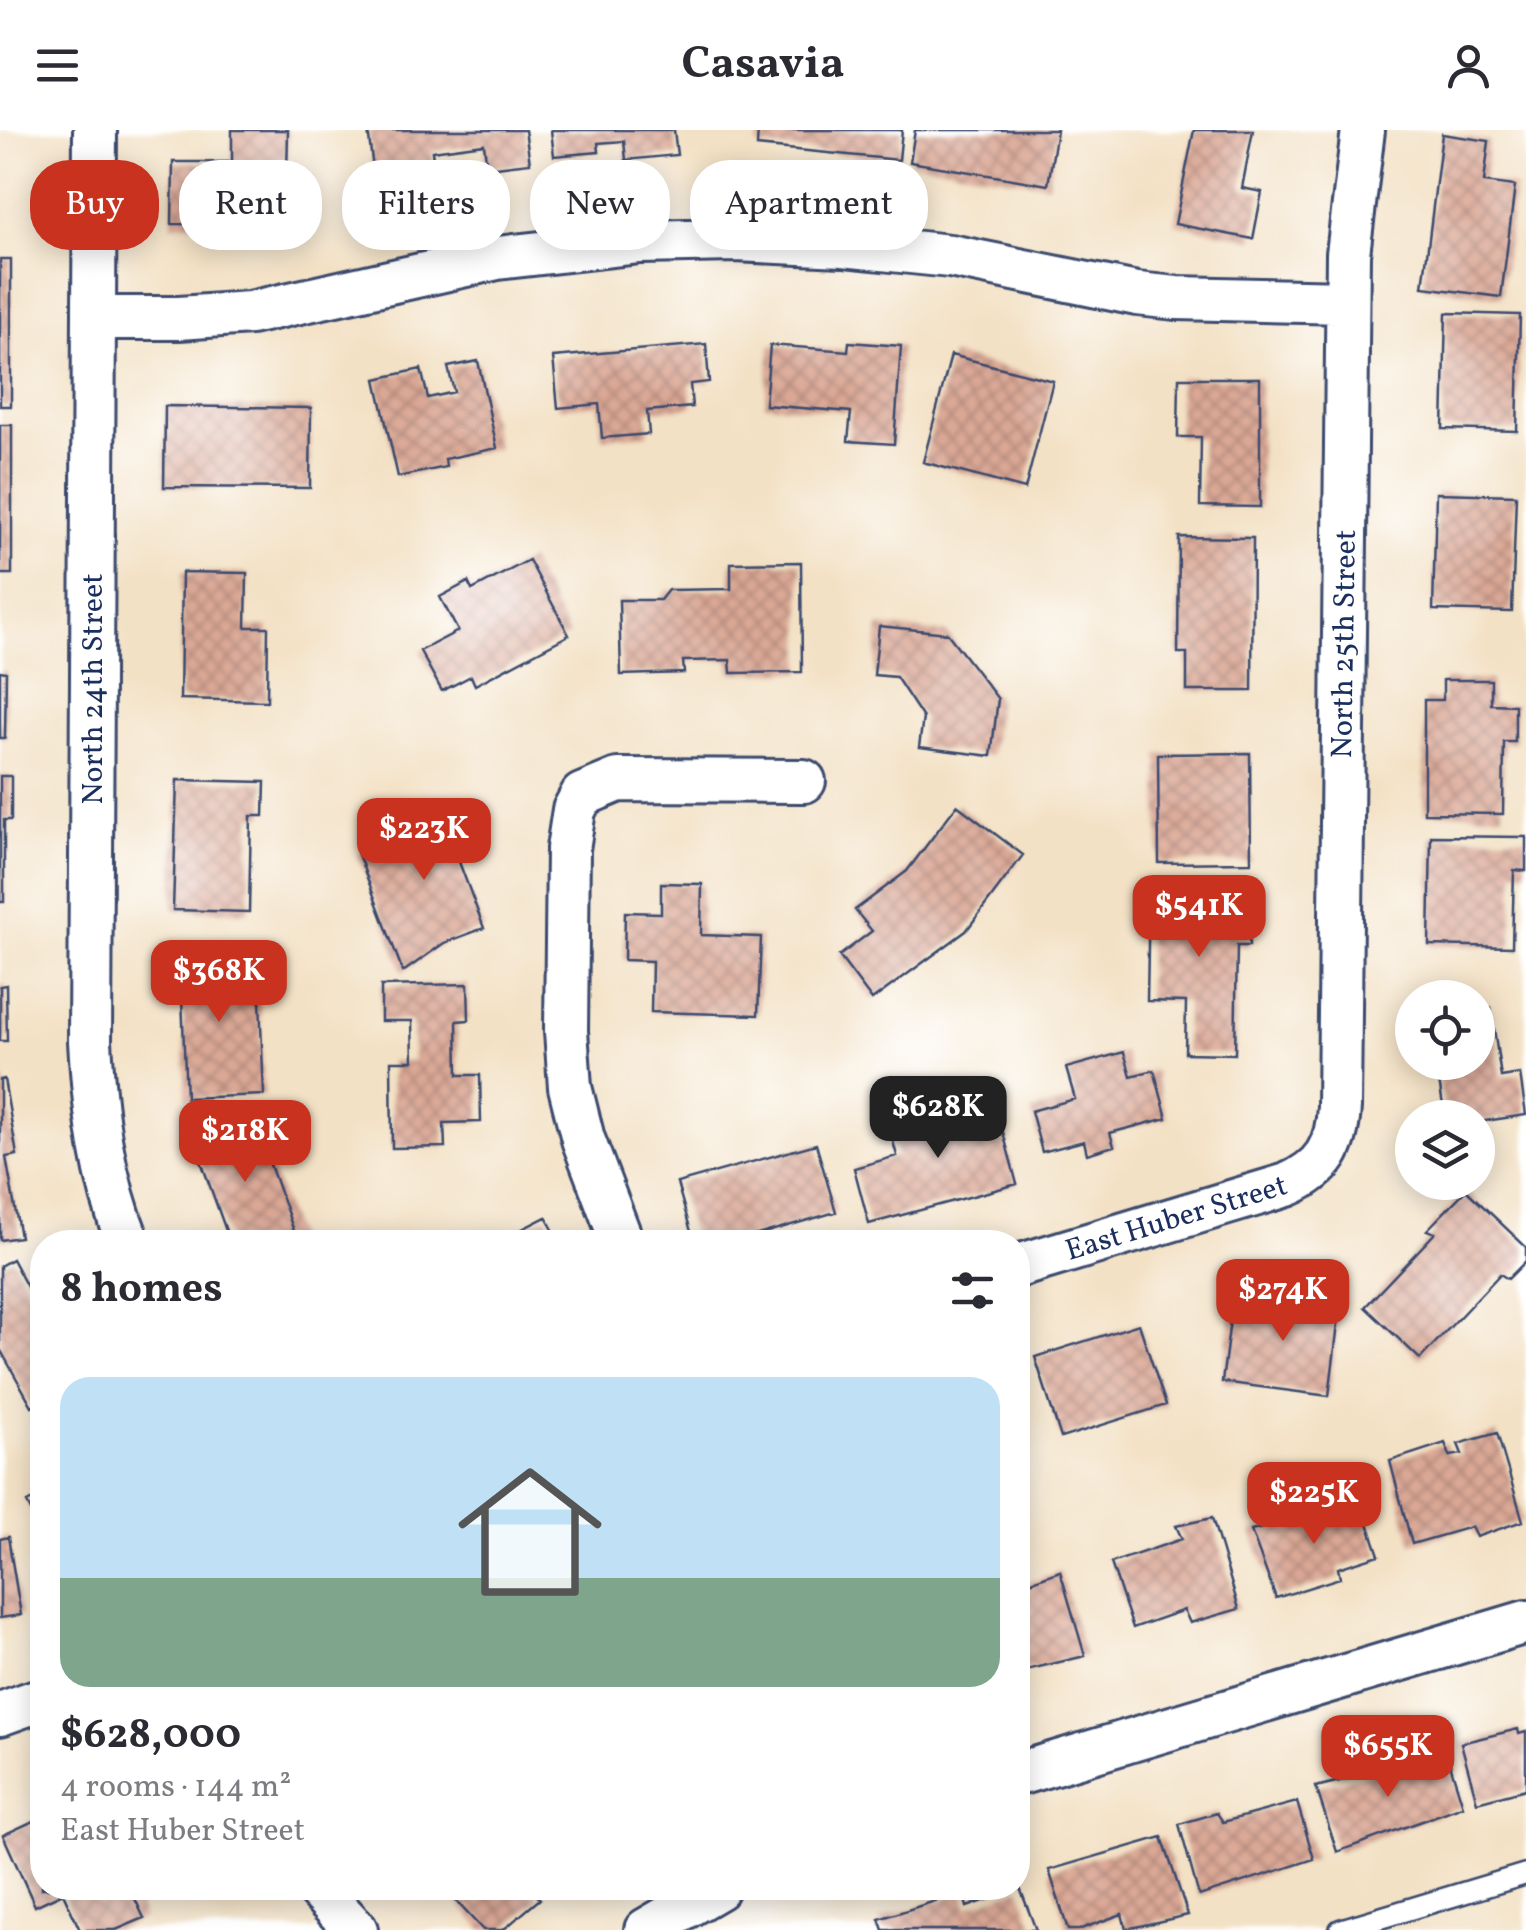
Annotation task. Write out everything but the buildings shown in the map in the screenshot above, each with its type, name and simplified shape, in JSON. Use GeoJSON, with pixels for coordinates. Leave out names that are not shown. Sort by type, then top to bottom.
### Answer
{"type":"FeatureCollection","features":[{"type":"Feature","properties":{"kind":"street","name":"North 24th Street"},"geometry":{"type":"LineString","coordinates":[[96,130],[90,1041],[99,1140],[125,1230]]}},
{"type":"Feature","properties":{"kind":"street","name":"North 25th Street"},"geometry":{"type":"LineString","coordinates":[[1328,1157],[1339,1106],[1347,302],[1351,213],[1363,130]]}},
{"type":"Feature","properties":{"kind":"street"},"geometry":{"type":"LineString","coordinates":[[94,318],[250,313],[497,258],[592,246],[690,241],[787,242],[916,252],[1176,298],[1347,302]]}},
{"type":"Feature","properties":{"kind":"street"},"geometry":{"type":"LineString","coordinates":[[617,1230],[583,1140],[570,1087],[566,1031],[568,849],[574,810],[582,795],[618,780],[804,781]]}},
{"type":"Feature","properties":{"kind":"street","name":"East Huber Street"},"geometry":{"type":"LineString","coordinates":[[1030,1262],[1287,1184],[1303,1178],[1328,1157]]}},
{"type":"Feature","properties":{"kind":"street"},"geometry":{"type":"LineString","coordinates":[[1030,1770],[1526,1622]]}},
{"type":"Feature","properties":{"kind":"street"},"geometry":{"type":"LineString","coordinates":[[0,1714],[30,1703]]}},
{"type":"Feature","properties":{"kind":"street"},"geometry":{"type":"LineString","coordinates":[[329,1900],[356,1930]]}},
{"type":"Feature","properties":{"kind":"street"},"geometry":{"type":"LineString","coordinates":[[646,1930],[697,1900]]}},
{"type":"Feature","properties":{"kind":"lane"},"geometry":{"type":"LineString","coordinates":[[1340,1930],[1526,1874]]}}]}
